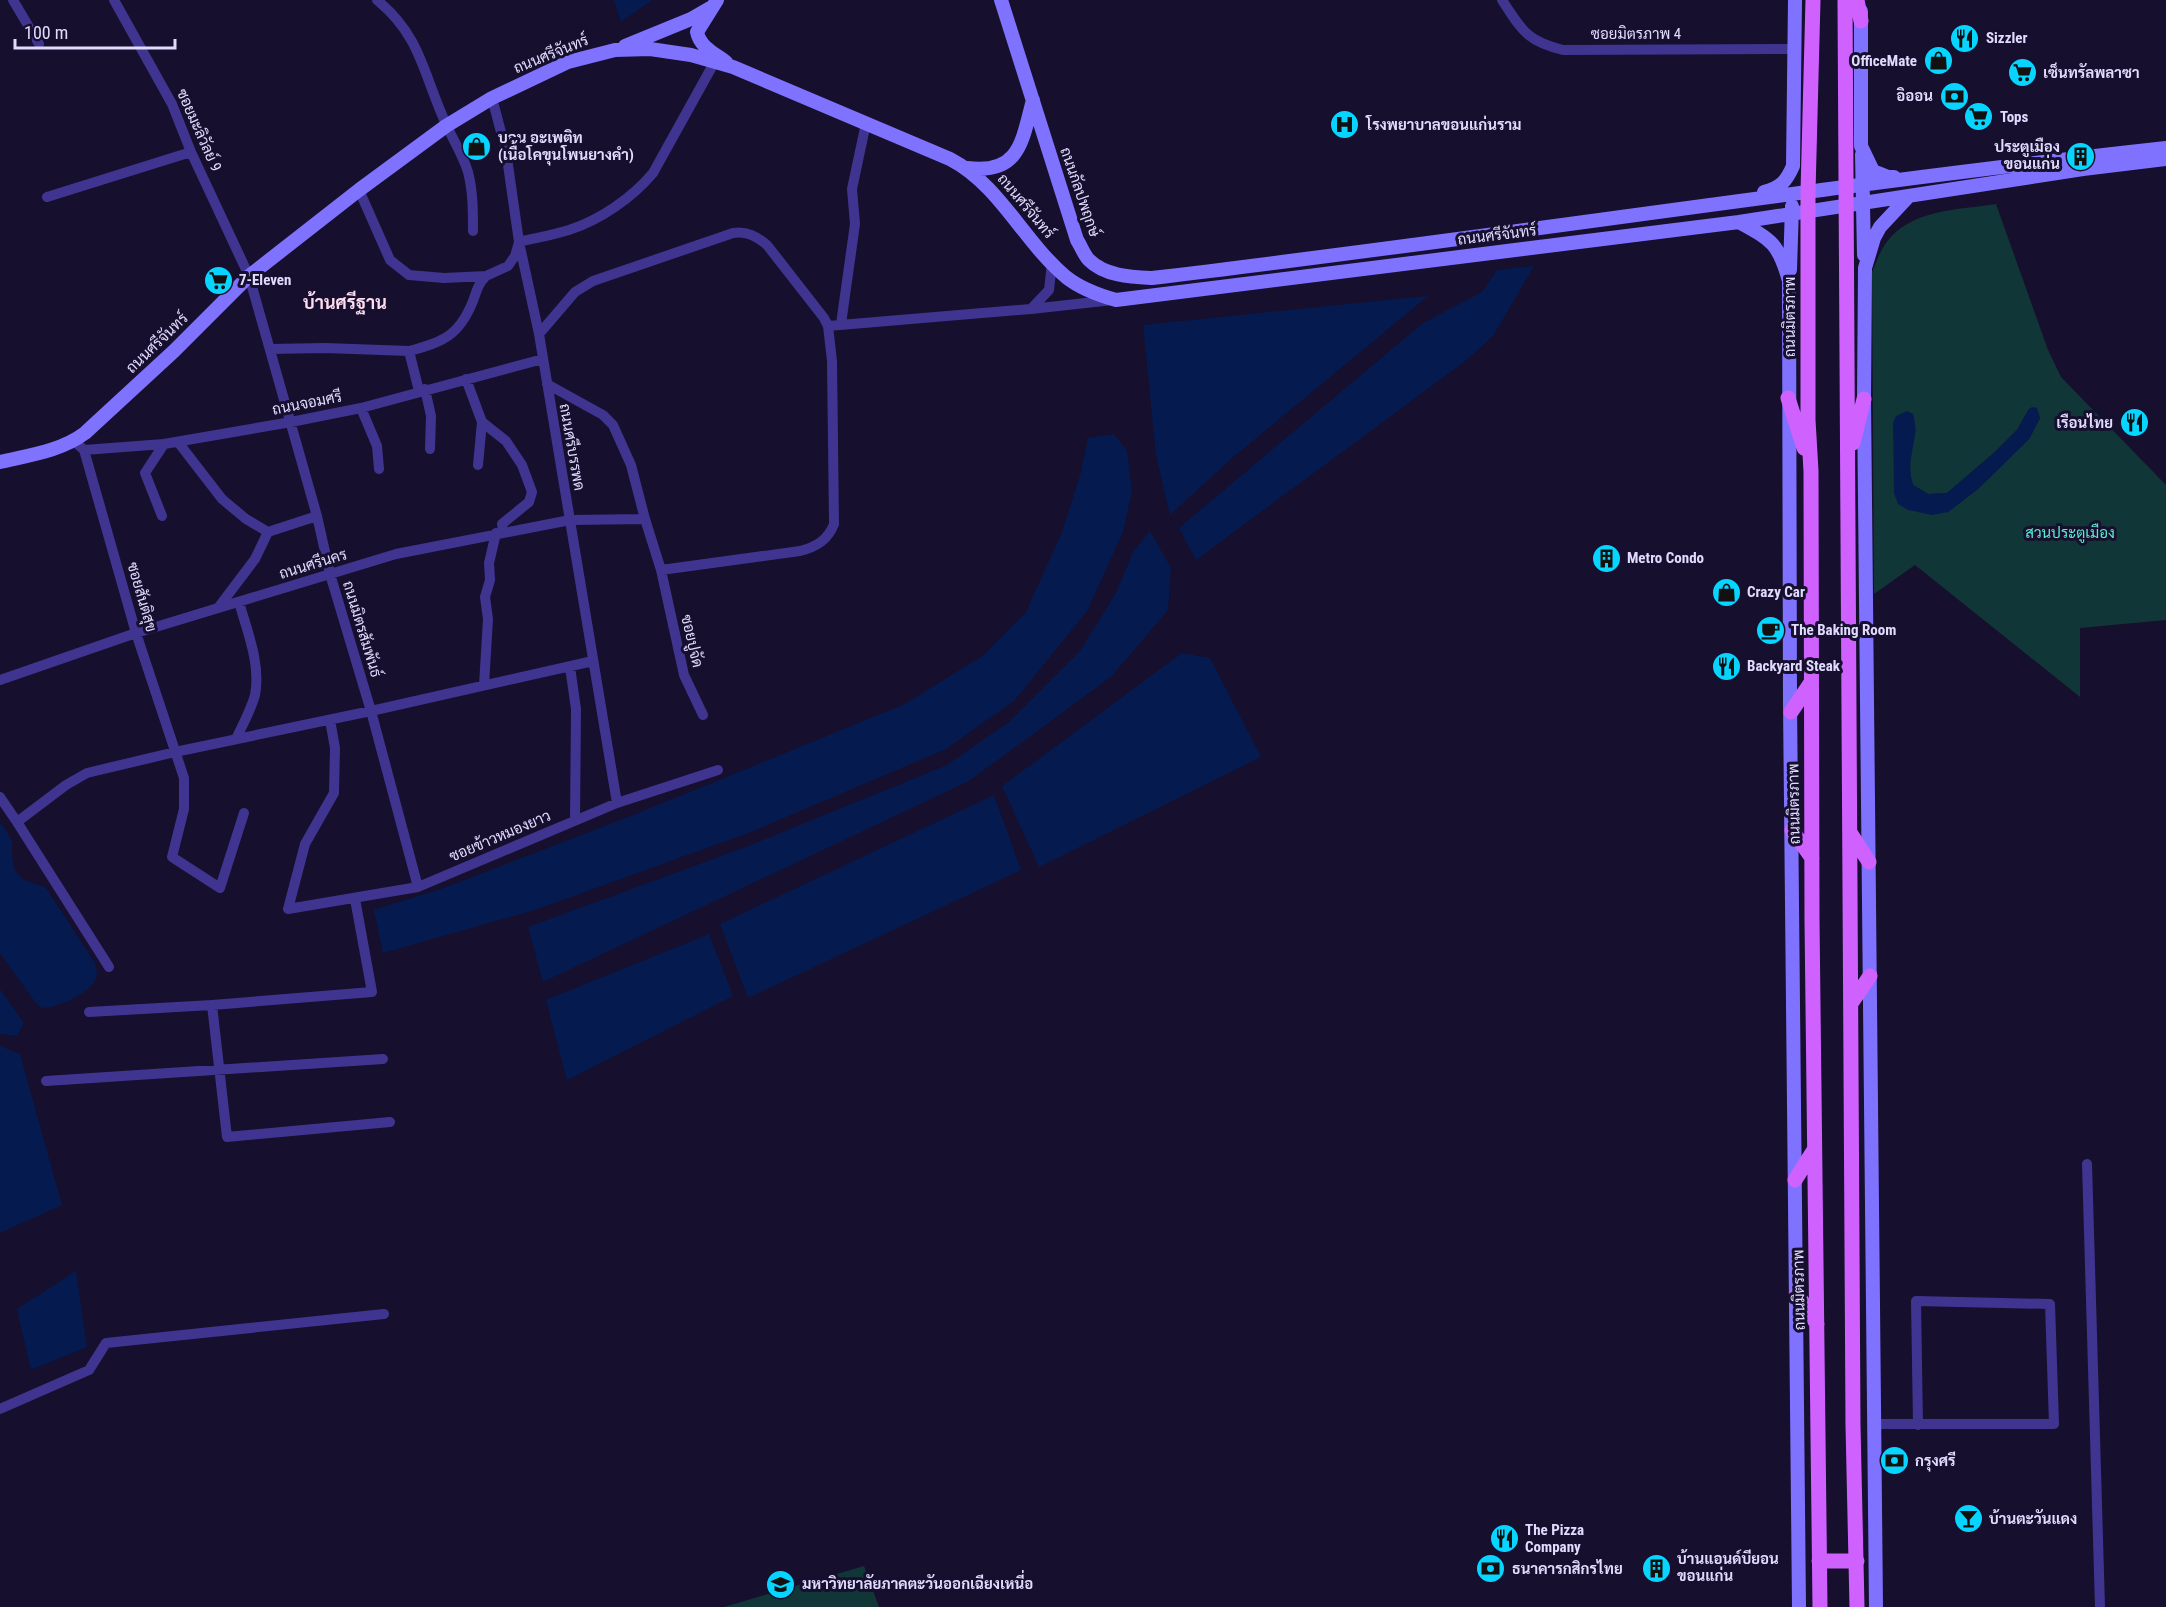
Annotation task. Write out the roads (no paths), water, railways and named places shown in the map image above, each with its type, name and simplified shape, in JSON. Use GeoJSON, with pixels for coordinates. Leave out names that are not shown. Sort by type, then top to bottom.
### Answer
{"type":"FeatureCollection","features":[{"type":"Feature","properties":{"kind":"main road","name":"ถนนกัลปพฤกษ์"},"geometry":{"type":"LineString","coordinates":[[1001,0],[1077,240],[1089,260],[1103,269],[1120,275]]}},
{"type":"Feature","properties":{"kind":"main road"},"geometry":{"type":"LineString","coordinates":[[1793,49],[1795,0]]}},
{"type":"Feature","properties":{"kind":"main road"},"geometry":{"type":"LineString","coordinates":[[1808,0],[1812,20]]}},
{"type":"Feature","properties":{"kind":"main road","name":"ถนนมิตรภาพ"},"geometry":{"type":"LineString","coordinates":[[1814,0],[1808,192],[1808,420],[1811,471],[1810,684],[1820,1607]]}},
{"type":"Feature","properties":{"kind":"main road"},"geometry":{"type":"LineString","coordinates":[[1845,0],[1853,1425],[1857,1607]]}},
{"type":"Feature","properties":{"kind":"main road"},"geometry":{"type":"LineString","coordinates":[[1859,0],[1865,268],[1864,416],[1876,1607]]}},
{"type":"Feature","properties":{"kind":"main road"},"geometry":{"type":"LineString","coordinates":[[615,50],[691,19],[713,4]]}},
{"type":"Feature","properties":{"kind":"main road"},"geometry":{"type":"LineString","coordinates":[[713,4],[697,32],[699,41],[733,67]]}},
{"type":"Feature","properties":{"kind":"main road","name":"ถนนมิตรภาพ"},"geometry":{"type":"LineString","coordinates":[[1793,49],[1788,398],[1799,1607]]}},
{"type":"Feature","properties":{"kind":"main road","name":"ถนนศรีจันทร์"},"geometry":{"type":"LineString","coordinates":[[0,462],[58,448],[79,446],[249,276],[446,126],[492,98],[568,62],[615,50],[666,50],[733,67],[967,168],[981,180],[1066,277],[1087,290],[1116,300],[1738,222],[2083,169],[2166,159]]}},
{"type":"Feature","properties":{"kind":"main road"},"geometry":{"type":"LineString","coordinates":[[967,168],[984,170],[1006,164],[1013,157],[1024,135],[1033,100]]}},
{"type":"Feature","properties":{"kind":"main road"},"geometry":{"type":"LineString","coordinates":[[1861,146],[1873,171],[1888,177],[1910,178]]}},
{"type":"Feature","properties":{"kind":"main road","name":"ถนนศรีจันทร์"},"geometry":{"type":"LineString","coordinates":[[1120,275],[1152,278],[1291,262],[1740,199],[2166,148]]}},
{"type":"Feature","properties":{"kind":"main road"},"geometry":{"type":"LineString","coordinates":[[1740,199],[1773,189],[1786,181],[1793,166]]}},
{"type":"Feature","properties":{"kind":"main road"},"geometry":{"type":"LineString","coordinates":[[1865,268],[1871,246],[1880,227],[1908,197]]}},
{"type":"Feature","properties":{"kind":"main road"},"geometry":{"type":"LineString","coordinates":[[1738,222],[1771,241],[1783,258],[1790,281]]}},
{"type":"Feature","properties":{"kind":"main road"},"geometry":{"type":"LineString","coordinates":[[1788,398],[1811,471]]}},
{"type":"Feature","properties":{"kind":"main road"},"geometry":{"type":"LineString","coordinates":[[1848,465],[1864,399]]}},
{"type":"Feature","properties":{"kind":"main road"},"geometry":{"type":"LineString","coordinates":[[1791,712],[1810,684]]}},
{"type":"Feature","properties":{"kind":"main road"},"geometry":{"type":"LineString","coordinates":[[1792,830],[1812,858]]}},
{"type":"Feature","properties":{"kind":"main road"},"geometry":{"type":"LineString","coordinates":[[1851,834],[1869,862]]}},
{"type":"Feature","properties":{"kind":"main road"},"geometry":{"type":"LineString","coordinates":[[1852,1002],[1870,976]]}},
{"type":"Feature","properties":{"kind":"main road"},"geometry":{"type":"LineString","coordinates":[[1796,1180],[1815,1149]]}},
{"type":"Feature","properties":{"kind":"main road"},"geometry":{"type":"LineString","coordinates":[[1797,1294],[1817,1324]]}},
{"type":"Feature","properties":{"kind":"main road"},"geometry":{"type":"LineString","coordinates":[[1819,1561],[1857,1561]]}},
{"type":"Feature","properties":{"kind":"street"},"geometry":{"type":"LineString","coordinates":[[13,0],[39,44]]}},
{"type":"Feature","properties":{"kind":"street","name":"ซอยมะลิวัลย์ 9"},"geometry":{"type":"LineString","coordinates":[[114,0],[172,104],[191,152],[249,276]]}},
{"type":"Feature","properties":{"kind":"street"},"geometry":{"type":"LineString","coordinates":[[376,0],[393,13],[414,42],[446,126],[462,155],[468,172],[472,198],[473,231]]}},
{"type":"Feature","properties":{"kind":"street","name":"ซอยมิตรภาพ 4"},"geometry":{"type":"LineString","coordinates":[[1502,0],[1524,33],[1543,45],[1563,50],[1793,49]]}},
{"type":"Feature","properties":{"kind":"street"},"geometry":{"type":"LineString","coordinates":[[270,349],[409,351],[434,344],[452,334],[469,310],[477,285],[486,276],[508,266],[515,256],[519,242],[569,230],[594,219],[645,183],[653,173],[714,63]]}},
{"type":"Feature","properties":{"kind":"street","name":"ถนนศรีบรรพด"},"geometry":{"type":"LineString","coordinates":[[492,98],[506,151],[519,242],[539,334],[617,803]]}},
{"type":"Feature","properties":{"kind":"street"},"geometry":{"type":"LineString","coordinates":[[841,324],[855,224],[852,189],[866,123]]}},
{"type":"Feature","properties":{"kind":"street"},"geometry":{"type":"LineString","coordinates":[[47,198],[191,152]]}},
{"type":"Feature","properties":{"kind":"street"},"geometry":{"type":"LineString","coordinates":[[359,190],[390,260],[403,272],[418,276],[486,276]]}},
{"type":"Feature","properties":{"kind":"street"},"geometry":{"type":"LineString","coordinates":[[539,334],[575,292],[583,286],[733,233],[742,232],[751,234],[767,245],[824,318],[828,326],[832,361],[834,525],[831,532],[818,544],[800,551],[661,570]]}},
{"type":"Feature","properties":{"kind":"street"},"geometry":{"type":"LineString","coordinates":[[1031,309],[1049,290],[1052,263]]}},
{"type":"Feature","properties":{"kind":"street","name":"ถนนมิตรสัมพันธ์"},"geometry":{"type":"LineString","coordinates":[[249,276],[418,887]]}},
{"type":"Feature","properties":{"kind":"street"},"geometry":{"type":"LineString","coordinates":[[828,326],[1116,300]]}},
{"type":"Feature","properties":{"kind":"street"},"geometry":{"type":"LineString","coordinates":[[409,351],[431,416],[430,449]]}},
{"type":"Feature","properties":{"kind":"street","name":"ถนนจอมศรี"},"geometry":{"type":"LineString","coordinates":[[79,446],[164,444],[291,422],[361,408],[543,359]]}},
{"type":"Feature","properties":{"kind":"street"},"geometry":{"type":"LineString","coordinates":[[466,379],[482,422],[478,465]]}},
{"type":"Feature","properties":{"kind":"street","name":"ซอยปูจัด"},"geometry":{"type":"LineString","coordinates":[[547,384],[603,415],[613,424],[631,465],[661,570],[684,675],[703,716]]}},
{"type":"Feature","properties":{"kind":"street"},"geometry":{"type":"LineString","coordinates":[[361,408],[377,446],[379,469]]}},
{"type":"Feature","properties":{"kind":"street"},"geometry":{"type":"LineString","coordinates":[[482,422],[506,441],[522,465],[532,492],[529,502],[501,524],[489,563],[490,580],[485,597],[488,619],[484,685]]}},
{"type":"Feature","properties":{"kind":"street"},"geometry":{"type":"LineString","coordinates":[[178,442],[222,499],[246,519],[268,532]]}},
{"type":"Feature","properties":{"kind":"street"},"geometry":{"type":"LineString","coordinates":[[162,516],[145,473],[164,444]]}},
{"type":"Feature","properties":{"kind":"street","name":"ซอยสันติสุข"},"geometry":{"type":"LineString","coordinates":[[79,446],[136,633],[184,778],[184,809],[172,857],[219,888],[244,813]]}},
{"type":"Feature","properties":{"kind":"street"},"geometry":{"type":"LineString","coordinates":[[218,608],[255,559],[268,532],[317,516]]}},
{"type":"Feature","properties":{"kind":"street","name":"ถนนศรีนคร"},"geometry":{"type":"LineString","coordinates":[[0,680],[136,633],[396,554],[570,520],[645,519]]}},
{"type":"Feature","properties":{"kind":"street"},"geometry":{"type":"LineString","coordinates":[[236,739],[255,695],[253,650],[239,602]]}},
{"type":"Feature","properties":{"kind":"street"},"geometry":{"type":"LineString","coordinates":[[16,822],[66,785],[87,773],[593,661]]}},
{"type":"Feature","properties":{"kind":"street"},"geometry":{"type":"LineString","coordinates":[[570,667],[576,709],[576,820]]}},
{"type":"Feature","properties":{"kind":"street","name":"ซอยข้าวหมองยาว"},"geometry":{"type":"LineString","coordinates":[[330,720],[335,748],[334,793],[305,844],[288,909],[418,887],[617,803],[718,770]]}},
{"type":"Feature","properties":{"kind":"street"},"geometry":{"type":"LineString","coordinates":[[0,796],[109,967]]}},
{"type":"Feature","properties":{"kind":"street"},"geometry":{"type":"LineString","coordinates":[[89,1012],[372,992],[355,899]]}},
{"type":"Feature","properties":{"kind":"street"},"geometry":{"type":"LineString","coordinates":[[212,1005],[228,1137],[390,1122]]}},
{"type":"Feature","properties":{"kind":"street"},"geometry":{"type":"LineString","coordinates":[[46,1081],[383,1059]]}},
{"type":"Feature","properties":{"kind":"street"},"geometry":{"type":"LineString","coordinates":[[2087,1164],[2100,1605]]}},
{"type":"Feature","properties":{"kind":"street"},"geometry":{"type":"LineString","coordinates":[[1874,1424],[1918,1425],[2054,1424],[2050,1304],[1916,1301],[1918,1425]]}},
{"type":"Feature","properties":{"kind":"street"},"geometry":{"type":"LineString","coordinates":[[0,1409],[89,1370],[106,1343],[384,1314]]}},
{"type":"Feature","properties":{"kind":"water"},"geometry":{"type":"Polygon","coordinates":[[[614,0],[652,0],[621,22],[614,0]]]}},
{"type":"Feature","properties":{"kind":"water"},"geometry":{"type":"Polygon","coordinates":[[[1534,266],[1493,336],[1464,362],[1196,560],[1179,528],[1423,323],[1482,292],[1497,270],[1534,266]]]}},
{"type":"Feature","properties":{"kind":"water"},"geometry":{"type":"Polygon","coordinates":[[[1428,296],[1231,459],[1170,515],[1156,455],[1143,325],[1428,296]]]}},
{"type":"Feature","properties":{"kind":"water"},"geometry":{"type":"Polygon","coordinates":[[[2032,407],[2037,408],[2040,418],[2029,439],[1979,488],[1948,512],[1932,515],[1908,510],[1898,504],[1894,493],[1893,423],[1896,416],[1907,411],[1913,414],[1915,432],[1910,466],[1913,485],[1928,494],[1947,493],[2017,430],[2032,407]]]}},
{"type":"Feature","properties":{"kind":"water"},"geometry":{"type":"Polygon","coordinates":[[[1114,434],[1127,451],[1132,491],[1123,532],[1087,611],[1015,700],[946,749],[751,832],[535,910],[383,953],[374,910],[444,888],[636,814],[905,704],[984,655],[1026,612],[1062,532],[1081,472],[1088,438],[1114,434]]]}},
{"type":"Feature","properties":{"kind":"water"},"geometry":{"type":"Polygon","coordinates":[[[1150,531],[1171,568],[1168,610],[1111,677],[969,781],[543,982],[528,927],[746,847],[947,765],[1009,722],[1080,651],[1116,593],[1133,552],[1150,531]]]}},
{"type":"Feature","properties":{"kind":"water"},"geometry":{"type":"Polygon","coordinates":[[[1182,653],[1210,658],[1261,757],[1039,867],[1002,786],[1182,653]]]}},
{"type":"Feature","properties":{"kind":"water"},"geometry":{"type":"Polygon","coordinates":[[[994,795],[1021,870],[748,998],[720,924],[994,795]]]}},
{"type":"Feature","properties":{"kind":"water"},"geometry":{"type":"Polygon","coordinates":[[[0,822],[12,840],[14,868],[22,879],[46,888],[95,963],[96,978],[88,989],[56,1006],[42,1008],[35,1002],[0,953],[0,822]]]}},
{"type":"Feature","properties":{"kind":"water"},"geometry":{"type":"Polygon","coordinates":[[[709,934],[733,996],[567,1080],[546,1000],[709,934]]]}},
{"type":"Feature","properties":{"kind":"water"},"geometry":{"type":"Polygon","coordinates":[[[0,989],[24,1023],[17,1036],[0,1034],[0,989]]]}},
{"type":"Feature","properties":{"kind":"water"},"geometry":{"type":"Polygon","coordinates":[[[0,1046],[20,1054],[62,1205],[0,1233],[0,1046]]]}},
{"type":"Feature","properties":{"kind":"water"},"geometry":{"type":"Polygon","coordinates":[[[76,1271],[87,1347],[31,1370],[17,1309],[76,1271]]]}},
{"type":"Feature","properties":{"kind":"place","name":"Sizzler"},"geometry":{"type":"Point","coordinates":[1965,38]}},
{"type":"Feature","properties":{"kind":"place","name":"OfficeMate"},"geometry":{"type":"Point","coordinates":[1938,61]}},
{"type":"Feature","properties":{"kind":"place","name":"เซ็นทรัลพลาซา"},"geometry":{"type":"Point","coordinates":[2022,73]}},
{"type":"Feature","properties":{"kind":"place","name":"อิออน"},"geometry":{"type":"Point","coordinates":[1954,96]}},
{"type":"Feature","properties":{"kind":"place","name":"Tops"},"geometry":{"type":"Point","coordinates":[1979,117]}},
{"type":"Feature","properties":{"kind":"place","name":"โรงพยาบาลขอนแก่นราม"},"geometry":{"type":"Point","coordinates":[1345,125]}},
{"type":"Feature","properties":{"kind":"place","name":"บอน อะเพติท (เนื้อโคขุนโพนยางคำ)"},"geometry":{"type":"Point","coordinates":[477,147]}},
{"type":"Feature","properties":{"kind":"place","name":"ประตูเมือง ขอนแก่น"},"geometry":{"type":"Point","coordinates":[2081,156]}},
{"type":"Feature","properties":{"kind":"place","name":"7-Eleven"},"geometry":{"type":"Point","coordinates":[218,280]}},
{"type":"Feature","properties":{"kind":"place","name":"เรือนไทย"},"geometry":{"type":"Point","coordinates":[2134,423]}},
{"type":"Feature","properties":{"kind":"place","name":"Metro Condo"},"geometry":{"type":"Point","coordinates":[1606,558]}},
{"type":"Feature","properties":{"kind":"place","name":"Crazy Car"},"geometry":{"type":"Point","coordinates":[1726,592]}},
{"type":"Feature","properties":{"kind":"place","name":"The Baking Room"},"geometry":{"type":"Point","coordinates":[1770,630]}},
{"type":"Feature","properties":{"kind":"place","name":"Backyard Steak"},"geometry":{"type":"Point","coordinates":[1726,666]}},
{"type":"Feature","properties":{"kind":"place","name":"กรุงศรี"},"geometry":{"type":"Point","coordinates":[1894,1461]}},
{"type":"Feature","properties":{"kind":"place","name":"บ้านตะวันแดง"},"geometry":{"type":"Point","coordinates":[1968,1519]}},
{"type":"Feature","properties":{"kind":"place","name":"The Pizza Company"},"geometry":{"type":"Point","coordinates":[1504,1539]}},
{"type":"Feature","properties":{"kind":"place","name":"บ้านแอนด์บียอน ขอนแก่น"},"geometry":{"type":"Point","coordinates":[1656,1568]}},
{"type":"Feature","properties":{"kind":"place","name":"ธนาคารกสิกรไทย"},"geometry":{"type":"Point","coordinates":[1491,1569]}},
{"type":"Feature","properties":{"kind":"place","name":"มหาวิทยาลัยภาคตะวันออกเฉียงเหนี่อ"},"geometry":{"type":"Point","coordinates":[781,1584]}},
{"type":"Feature","properties":{"kind":"district","name":"บ้านศรีฐาน"},"geometry":{"type":"Point","coordinates":[345,303]}},
{"type":"Feature","properties":{"kind":"park label","name":"สวนประตูเมือง"},"geometry":{"type":"Point","coordinates":[2070,533]}}]}
